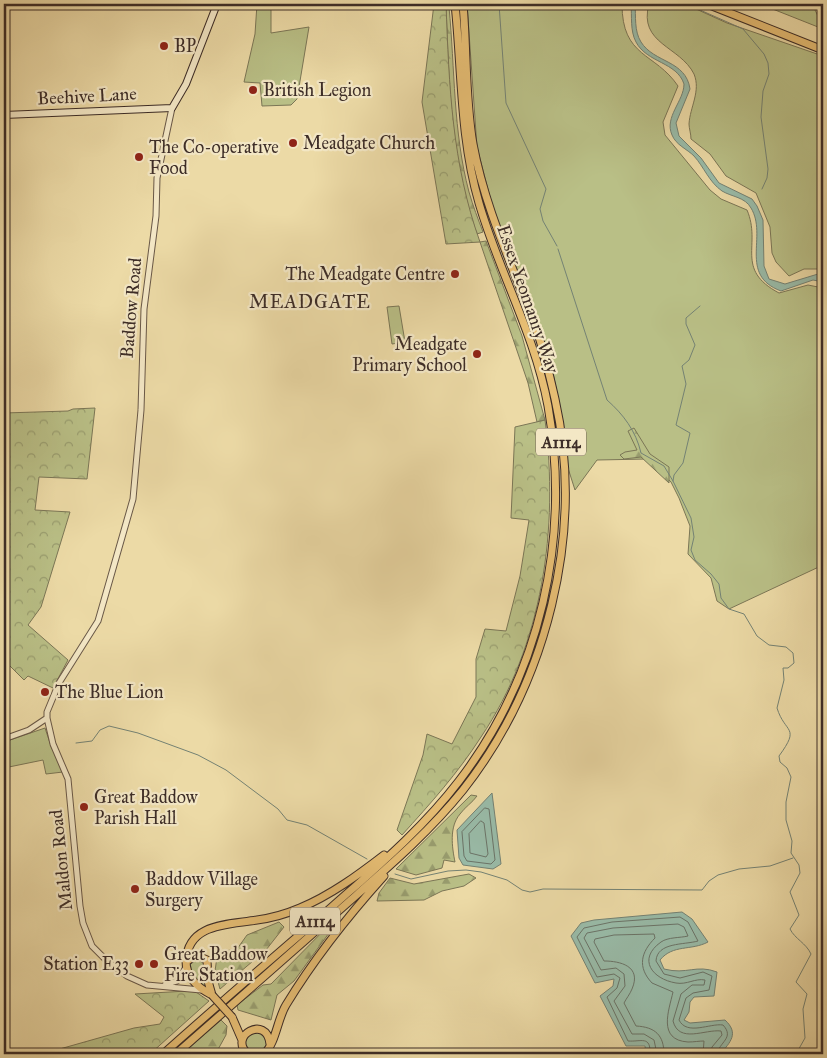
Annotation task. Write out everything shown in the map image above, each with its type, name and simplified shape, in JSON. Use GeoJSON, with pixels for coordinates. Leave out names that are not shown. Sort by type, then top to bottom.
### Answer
{"type":"FeatureCollection","features":[{"type":"Feature","properties":{"kind":"main road","name":"Baddow Road"},"geometry":{"type":"LineString","coordinates":[[172,108],[186,84],[217,4]]}},
{"type":"Feature","properties":{"kind":"main road","name":"Essex Yeomanry Way"},"geometry":{"type":"LineString","coordinates":[[163,1054],[371,873],[436,808],[474,760],[500,716],[525,660],[545,596],[553,551],[557,501],[555,459],[548,404],[537,360],[488,230],[471,171],[460,101],[454,4]]}},
{"type":"Feature","properties":{"kind":"main road","name":"Essex Yeomanry Way"},"geometry":{"type":"LineString","coordinates":[[176,1054],[408,849],[450,805],[472,778],[499,738],[533,665],[545,629],[560,557],[563,523],[562,443],[556,403],[546,360],[496,226],[473,143],[463,4]]}},
{"type":"Feature","properties":{"kind":"main road"},"geometry":{"type":"LineString","coordinates":[[707,4],[823,50]]}},
{"type":"Feature","properties":{"kind":"main road","name":"Beehive Lane"},"geometry":{"type":"LineString","coordinates":[[4,116],[172,108]]}},
{"type":"Feature","properties":{"kind":"main road","name":"A1114"},"geometry":{"type":"LineString","coordinates":[[186,965],[188,947],[201,933],[215,927],[270,918],[313,902],[340,886],[383,855],[436,808]]}},
{"type":"Feature","properties":{"kind":"main road"},"geometry":{"type":"LineString","coordinates":[[264,1054],[270,1049],[283,1009],[331,940],[408,849]]}},
{"type":"Feature","properties":{"kind":"main road"},"geometry":{"type":"LineString","coordinates":[[209,993],[207,960],[196,955],[186,965],[191,979],[209,993],[232,1017],[252,1030]]}},
{"type":"Feature","properties":{"kind":"main road"},"geometry":{"type":"LineString","coordinates":[[232,1017],[242,1040],[242,1047],[248,1054]]}},
{"type":"Feature","properties":{"kind":"main road"},"geometry":{"type":"LineString","coordinates":[[242,1040],[246,1034],[258,1029],[266,1033],[270,1049]]}},
{"type":"Feature","properties":{"kind":"street","name":"Baddow Road"},"geometry":{"type":"LineString","coordinates":[[47,718],[59,683],[98,621],[121,548],[133,499],[141,410],[144,309],[156,216],[157,178],[172,108]]}},
{"type":"Feature","properties":{"kind":"street"},"geometry":{"type":"LineString","coordinates":[[4,739],[29,730],[47,718]]}},
{"type":"Feature","properties":{"kind":"street","name":"Maldon Road"},"geometry":{"type":"LineString","coordinates":[[47,718],[53,744],[68,779],[80,906],[87,936],[100,955],[137,982],[194,988],[209,993]]}},
{"type":"Feature","properties":{"kind":"street"},"geometry":{"type":"LineString","coordinates":[[162,986],[177,981],[186,965]]}},
{"type":"Feature","properties":{"kind":"green space"},"geometry":{"type":"Polygon","coordinates":[[[257,4],[271,5],[271,33],[309,27],[297,99],[291,105],[262,106],[260,83],[244,82],[255,34],[257,4]]]}},
{"type":"Feature","properties":{"kind":"green space"},"geometry":{"type":"Polygon","coordinates":[[[434,4],[446,4],[451,94],[458,154],[463,183],[480,242],[446,244],[422,102],[434,4]]]}},
{"type":"Feature","properties":{"kind":"green space"},"geometry":{"type":"Polygon","coordinates":[[[446,4],[449,4],[460,146],[469,192],[483,232],[477,234],[461,178],[452,120],[446,4]]]}},
{"type":"Feature","properties":{"kind":"green space"},"geometry":{"type":"Polygon","coordinates":[[[467,4],[622,4],[623,22],[634,45],[660,66],[678,86],[663,122],[665,135],[710,190],[721,199],[747,210],[751,223],[753,265],[757,275],[765,284],[779,293],[808,285],[823,288],[823,565],[729,609],[717,601],[711,578],[688,554],[690,526],[671,482],[647,459],[597,460],[575,490],[567,465],[560,408],[550,358],[497,224],[477,147],[467,4]]]}},
{"type":"Feature","properties":{"kind":"green space"},"geometry":{"type":"Polygon","coordinates":[[[649,4],[685,4],[727,23],[823,56],[823,269],[804,269],[789,276],[776,262],[772,253],[770,227],[756,193],[726,176],[710,154],[691,139],[689,124],[696,93],[696,80],[688,65],[662,44],[649,28],[647,17],[649,4]]]}},
{"type":"Feature","properties":{"kind":"green space"},"geometry":{"type":"Polygon","coordinates":[[[760,4],[812,4],[823,26],[818,27],[760,4]]]}},
{"type":"Feature","properties":{"kind":"green space"},"geometry":{"type":"Polygon","coordinates":[[[486,241],[522,336],[545,420],[537,422],[528,383],[480,242],[486,241]]]}},
{"type":"Feature","properties":{"kind":"green space"},"geometry":{"type":"Polygon","coordinates":[[[399,306],[405,342],[392,344],[387,307],[399,306]]]}},
{"type":"Feature","properties":{"kind":"green space"},"geometry":{"type":"Polygon","coordinates":[[[95,408],[87,479],[39,477],[35,510],[70,512],[41,607],[28,625],[68,660],[53,688],[28,676],[24,680],[4,660],[4,413],[68,411],[95,408]]]}},
{"type":"Feature","properties":{"kind":"green space"},"geometry":{"type":"Polygon","coordinates":[[[545,420],[550,502],[547,544],[542,584],[532,625],[519,664],[502,701],[481,737],[443,788],[402,835],[397,830],[423,755],[427,734],[452,744],[476,697],[476,659],[485,629],[506,631],[520,576],[529,520],[511,518],[515,427],[545,420]]]}},
{"type":"Feature","properties":{"kind":"green space"},"geometry":{"type":"Polygon","coordinates":[[[634,428],[650,454],[669,467],[669,483],[641,457],[624,459],[620,455],[637,450],[628,431],[634,428]]]}},
{"type":"Feature","properties":{"kind":"green space"},"geometry":{"type":"Polygon","coordinates":[[[45,728],[63,772],[46,774],[43,760],[4,768],[4,742],[45,728]]]}},
{"type":"Feature","properties":{"kind":"green space"},"geometry":{"type":"Polygon","coordinates":[[[471,795],[477,796],[462,812],[454,825],[452,844],[455,862],[444,860],[442,868],[416,875],[396,869],[471,795]]]}},
{"type":"Feature","properties":{"kind":"green space"},"geometry":{"type":"Polygon","coordinates":[[[469,874],[476,878],[464,886],[442,891],[424,900],[377,901],[379,893],[390,878],[414,884],[469,874]]]}},
{"type":"Feature","properties":{"kind":"green space"},"geometry":{"type":"Polygon","coordinates":[[[334,920],[337,922],[294,981],[277,995],[271,1020],[238,1010],[237,1005],[263,985],[271,984],[334,920]]]}},
{"type":"Feature","properties":{"kind":"green space"},"geometry":{"type":"Polygon","coordinates":[[[279,922],[284,927],[266,950],[220,989],[215,971],[217,957],[225,951],[237,949],[247,935],[279,922]]]}},
{"type":"Feature","properties":{"kind":"green space"},"geometry":{"type":"Polygon","coordinates":[[[196,958],[205,961],[206,988],[195,980],[189,966],[196,958]]]}},
{"type":"Feature","properties":{"kind":"green space"},"geometry":{"type":"Polygon","coordinates":[[[196,992],[209,1001],[150,1054],[42,1054],[134,1028],[160,1024],[164,1017],[135,994],[196,992]]]}},
{"type":"Feature","properties":{"kind":"green space"},"geometry":{"type":"Polygon","coordinates":[[[221,1020],[227,1026],[226,1035],[216,1053],[182,1054],[221,1020]]]}},
{"type":"Feature","properties":{"kind":"green space"},"geometry":{"type":"Polygon","coordinates":[[[256,1032],[264,1035],[267,1043],[264,1051],[256,1054],[248,1051],[245,1043],[248,1035],[256,1032]]]}},
{"type":"Feature","properties":{"kind":"water"},"geometry":{"type":"Polygon","coordinates":[[[631,4],[635,4],[636,28],[641,42],[654,54],[676,67],[687,80],[690,89],[676,123],[679,136],[701,158],[719,183],[752,199],[757,206],[763,220],[764,266],[769,279],[785,284],[818,274],[823,275],[823,282],[813,280],[781,291],[768,284],[761,275],[757,265],[756,254],[757,231],[751,208],[742,199],[726,193],[717,187],[694,156],[679,144],[672,135],[670,122],[681,97],[684,84],[675,71],[647,54],[636,42],[632,28],[631,4]]]}},
{"type":"Feature","properties":{"kind":"water"},"geometry":{"type":"Polygon","coordinates":[[[492,793],[501,864],[493,869],[463,865],[459,858],[457,830],[492,793]]]}},
{"type":"Feature","properties":{"kind":"water"},"geometry":{"type":"Polygon","coordinates":[[[682,912],[692,919],[708,942],[676,950],[665,955],[660,960],[664,969],[672,971],[703,969],[717,972],[714,996],[694,997],[690,1002],[689,1012],[684,1020],[690,1023],[725,1020],[732,1029],[732,1037],[720,1054],[646,1054],[645,1046],[626,1046],[600,996],[613,986],[614,979],[595,983],[571,936],[581,923],[594,920],[682,912]]]}},
{"type":"Feature","properties":{"kind":"waterway"},"geometry":{"type":"LineString","coordinates":[[499,4],[506,103],[546,189],[540,209],[543,221],[557,246]]}},
{"type":"Feature","properties":{"kind":"waterway"},"geometry":{"type":"LineString","coordinates":[[700,10],[743,29],[764,54],[768,63],[769,74],[763,91],[761,117],[768,169],[767,178],[762,189]]}},
{"type":"Feature","properties":{"kind":"waterway"},"geometry":{"type":"LineString","coordinates":[[558,249],[607,400],[628,424],[636,437],[641,453],[664,466],[673,481],[691,518],[694,537],[691,550],[695,560],[719,584],[721,598],[729,609],[744,614],[757,636],[769,645],[786,647],[793,653],[794,663],[788,668],[783,668],[784,680],[777,708],[790,734],[786,746],[779,756],[780,762],[787,768],[791,777],[786,802],[786,820],[792,841],[791,853],[799,865],[800,873],[790,892],[799,915],[790,929],[811,954],[796,982],[807,994],[803,1009],[805,1038],[796,1054]]}},
{"type":"Feature","properties":{"kind":"waterway"},"geometry":{"type":"LineString","coordinates":[[673,481],[674,475],[683,463],[690,433],[676,425],[686,384],[682,366],[689,360],[695,345],[686,324],[686,318],[700,306]]}},
{"type":"Feature","properties":{"kind":"waterway"},"geometry":{"type":"LineString","coordinates":[[76,743],[92,741],[100,730],[109,726],[138,733],[198,755],[226,770],[278,809],[287,820],[307,825],[367,859]]}},
{"type":"Feature","properties":{"kind":"waterway"},"geometry":{"type":"LineString","coordinates":[[395,874],[411,879],[448,871],[466,870],[481,872],[507,880],[522,890],[530,892],[543,889],[702,890],[709,881],[718,875],[739,869],[770,866],[793,858]]}},
{"type":"Feature","properties":{"kind":"place","name":"BP"},"geometry":{"type":"Point","coordinates":[164,46]}},
{"type":"Feature","properties":{"kind":"place","name":"British Legion"},"geometry":{"type":"Point","coordinates":[253,90]}},
{"type":"Feature","properties":{"kind":"place","name":"Meadgate Church"},"geometry":{"type":"Point","coordinates":[293,143]}},
{"type":"Feature","properties":{"kind":"place","name":"The Co-operative Food"},"geometry":{"type":"Point","coordinates":[139,157]}},
{"type":"Feature","properties":{"kind":"place","name":"The Meadgate Centre"},"geometry":{"type":"Point","coordinates":[455,274]}},
{"type":"Feature","properties":{"kind":"place","name":"Meadgate Primary School"},"geometry":{"type":"Point","coordinates":[477,354]}},
{"type":"Feature","properties":{"kind":"place","name":"The Blue Lion"},"geometry":{"type":"Point","coordinates":[45,692]}},
{"type":"Feature","properties":{"kind":"place","name":"Great Baddow Parish Hall"},"geometry":{"type":"Point","coordinates":[84,807]}},
{"type":"Feature","properties":{"kind":"place","name":"Baddow Village Surgery"},"geometry":{"type":"Point","coordinates":[135,889]}},
{"type":"Feature","properties":{"kind":"place","name":"Station E33"},"geometry":{"type":"Point","coordinates":[139,964]}},
{"type":"Feature","properties":{"kind":"place","name":"Great Baddow Fire Station"},"geometry":{"type":"Point","coordinates":[154,964]}},
{"type":"Feature","properties":{"kind":"district","name":"MEADGATE"},"geometry":{"type":"Point","coordinates":[310,301]}}]}
